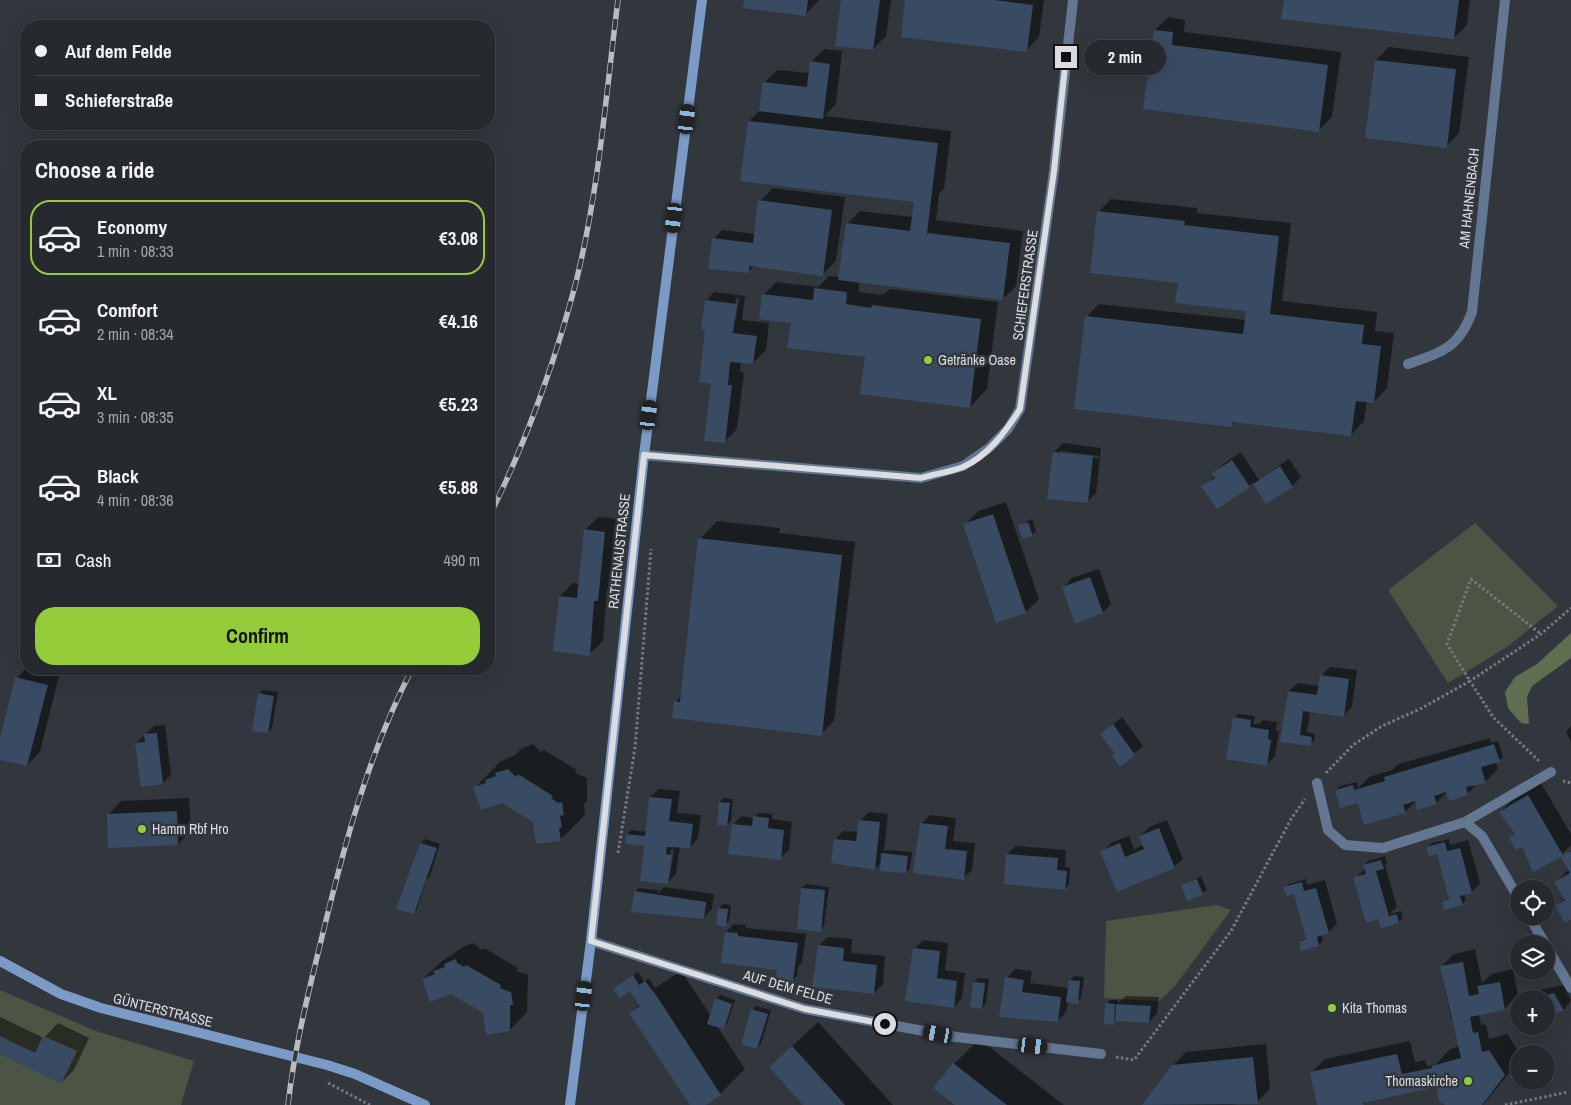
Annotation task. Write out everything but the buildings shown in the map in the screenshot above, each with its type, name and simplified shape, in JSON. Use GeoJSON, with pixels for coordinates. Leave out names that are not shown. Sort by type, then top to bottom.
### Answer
{"type":"FeatureCollection","features":[{"type":"Feature","properties":{"kind":"street","name":"RATHENAUSTRASSE"},"geometry":{"type":"LineString","coordinates":[[570,1105],[591,941],[644,455],[702,0]]}},
{"type":"Feature","properties":{"kind":"street","name":"SCHIEFERSTRASSE"},"geometry":{"type":"LineString","coordinates":[[644,455],[921,478],[963,466],[989,448],[1002,435],[1020,409],[1027,374],[1054,171],[1073,0]]}},
{"type":"Feature","properties":{"kind":"street","name":"AM HAHNENBACH"},"geometry":{"type":"LineString","coordinates":[[1408,364],[1440,352],[1456,342],[1466,329],[1472,312],[1505,0]]}},
{"type":"Feature","properties":{"kind":"street"},"geometry":{"type":"LineString","coordinates":[[1317,783],[1328,830],[1345,845],[1383,848],[1465,822],[1551,772]]}},
{"type":"Feature","properties":{"kind":"street"},"geometry":{"type":"LineString","coordinates":[[1465,822],[1482,836],[1510,884]]}},
{"type":"Feature","properties":{"kind":"street","name":"AUF DEM FELDE"},"geometry":{"type":"LineString","coordinates":[[591,941],[805,1009],[956,1037],[1101,1054]]}},
{"type":"Feature","properties":{"kind":"street","name":"GÜNTERSTRASSE"},"geometry":{"type":"LineString","coordinates":[[0,960],[61,994],[101,1008],[327,1064],[356,1074],[425,1105]]}},
{"type":"Feature","properties":{"kind":"street"},"geometry":{"type":"LineString","coordinates":[[1555,960],[1571,988]]}},
{"type":"Feature","properties":{"kind":"path"},"geometry":{"type":"LineString","coordinates":[[1541,634],[1471,579],[1447,644],[1493,717],[1551,772],[1565,783],[1571,784]]}},
{"type":"Feature","properties":{"kind":"path"},"geometry":{"type":"LineString","coordinates":[[1101,1054],[1134,1060],[1231,931],[1291,819],[1317,783],[1352,745],[1382,726],[1422,708],[1470,681],[1541,634],[1571,608]]}},
{"type":"Feature","properties":{"kind":"path"},"geometry":{"type":"LineString","coordinates":[[1505,1105],[1568,1092]]}},
{"type":"Feature","properties":{"kind":"shaded area"},"geometry":{"type":"Polygon","coordinates":[[[1475,523],[1558,606],[1507,647],[1448,683],[1388,590],[1475,523]]]}},
{"type":"Feature","properties":{"kind":"shaded area"},"geometry":{"type":"Polygon","coordinates":[[[1571,633],[1571,658],[1532,686],[1527,697],[1529,724],[1521,723],[1508,708],[1505,692],[1515,677],[1537,664],[1571,633]]]}},
{"type":"Feature","properties":{"kind":"shaded area"},"geometry":{"type":"Polygon","coordinates":[[[1217,905],[1231,910],[1175,986],[1159,1001],[1104,998],[1106,921],[1217,905]]]}},
{"type":"Feature","properties":{"kind":"shaded area"},"geometry":{"type":"Polygon","coordinates":[[[0,990],[96,1031],[194,1061],[181,1105],[0,1105],[0,990]]]}},
{"type":"Feature","properties":{"kind":"railway"},"geometry":{"type":"LineString","coordinates":[[495,504],[539,401],[559,342],[576,282],[591,212],[618,0]]}},
{"type":"Feature","properties":{"kind":"railway"},"geometry":{"type":"LineString","coordinates":[[288,1105],[297,1045],[347,839],[382,735],[409,675]]}},
{"type":"Feature","properties":{"kind":"place","name":"Getränke Oase"},"geometry":{"type":"Point","coordinates":[928,360]}},
{"type":"Feature","properties":{"kind":"place","name":"Hamm Rbf Hro"},"geometry":{"type":"Point","coordinates":[142,829]}},
{"type":"Feature","properties":{"kind":"place","name":"Kita Thomas"},"geometry":{"type":"Point","coordinates":[1332,1008]}},
{"type":"Feature","properties":{"kind":"place","name":"Thomaskirche"},"geometry":{"type":"Point","coordinates":[1468,1081]}},
{"type":"Feature","properties":{"kind":"route"},"geometry":{"type":"LineString","coordinates":[[885,1024],[805,1009],[591,941],[644,455],[659,458],[921,478],[963,466],[989,448],[1008,429],[1020,409],[1027,374],[1054,171],[1066,57]]}}]}
